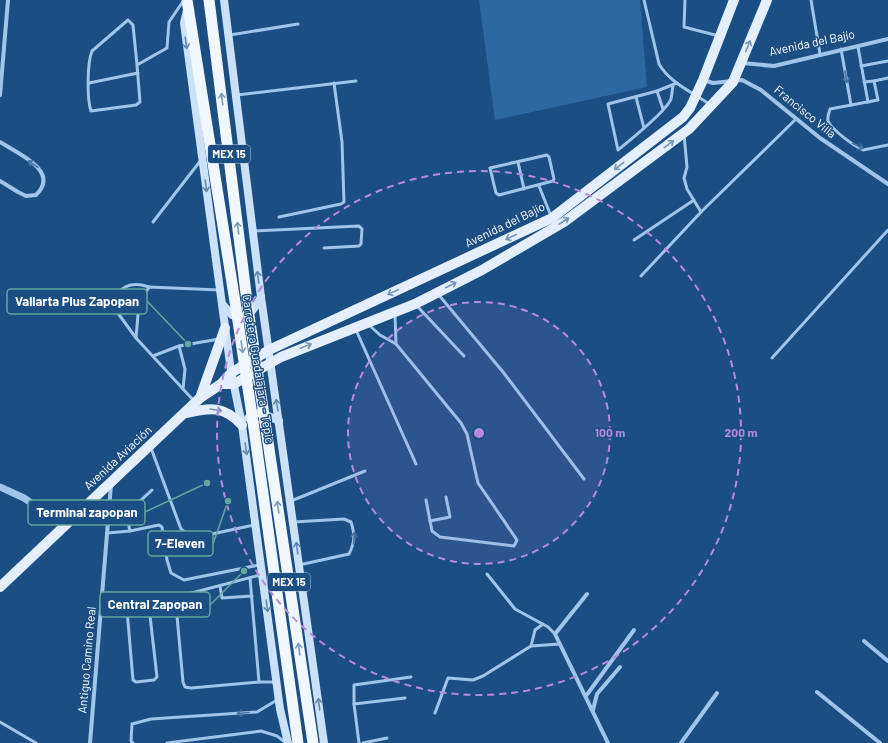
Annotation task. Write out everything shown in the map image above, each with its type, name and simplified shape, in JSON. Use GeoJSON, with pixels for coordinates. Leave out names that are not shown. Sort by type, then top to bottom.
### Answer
{"type":"FeatureCollection","features":[{"type":"Feature","properties":{"kind":"highway","name":"Carretera Guadalajara - Tepic"},"geometry":{"type":"LineString","coordinates":[[209,0],[248,309],[313,743]]}},
{"type":"Feature","properties":{"kind":"highway","name":"Carretera Guadalajara - Tepic"},"geometry":{"type":"LineString","coordinates":[[187,2],[236,308],[248,424],[298,743]]}},
{"type":"Feature","properties":{"kind":"main road"},"geometry":{"type":"LineString","coordinates":[[224,0],[261,297],[294,522],[324,743]]}},
{"type":"Feature","properties":{"kind":"main road","name":"Avenida del Bajío"},"geometry":{"type":"LineString","coordinates":[[269,350],[552,218],[683,117],[703,80],[734,0]]}},
{"type":"Feature","properties":{"kind":"main road","name":"Avenida del Bajío"},"geometry":{"type":"LineString","coordinates":[[270,362],[415,304],[482,270],[564,222],[684,132],[733,82],[767,0]]}},
{"type":"Feature","properties":{"kind":"main road"},"geometry":{"type":"LineString","coordinates":[[187,2],[184,23],[231,373],[248,424]]}},
{"type":"Feature","properties":{"kind":"main road"},"geometry":{"type":"LineString","coordinates":[[221,300],[228,312],[236,317],[241,317],[251,313],[261,297]]}},
{"type":"Feature","properties":{"kind":"main road"},"geometry":{"type":"LineString","coordinates":[[198,401],[223,338],[225,328]]}},
{"type":"Feature","properties":{"kind":"main road","name":"Avenida Aviación"},"geometry":{"type":"LineString","coordinates":[[0,587],[198,401],[221,384],[231,373],[269,350]]}},
{"type":"Feature","properties":{"kind":"main road"},"geometry":{"type":"LineString","coordinates":[[221,384],[234,384],[270,362]]}},
{"type":"Feature","properties":{"kind":"main road"},"geometry":{"type":"LineString","coordinates":[[185,414],[208,408],[224,411],[248,424]]}},
{"type":"Feature","properties":{"kind":"main road"},"geometry":{"type":"LineString","coordinates":[[279,421],[262,413],[257,413],[249,416],[248,424],[256,525],[279,699],[287,743]]}},
{"type":"Feature","properties":{"kind":"street"},"geometry":{"type":"LineString","coordinates":[[0,95],[8,0]]}},
{"type":"Feature","properties":{"kind":"street","name":"Avenida del Bajío"},"geometry":{"type":"LineString","coordinates":[[742,63],[774,66],[888,39]]}},
{"type":"Feature","properties":{"kind":"street","name":"Francisco Villa"},"geometry":{"type":"LineString","coordinates":[[703,80],[713,83],[742,80],[761,90],[796,119],[844,155],[888,184]]}},
{"type":"Feature","properties":{"kind":"street"},"geometry":{"type":"LineString","coordinates":[[0,142],[39,167],[44,175],[44,183],[42,190],[36,195],[26,196],[0,181]]}},
{"type":"Feature","properties":{"kind":"street","name":"Antiguo Camino Real"},"geometry":{"type":"LineString","coordinates":[[90,743],[111,482]]}},
{"type":"Feature","properties":{"kind":"street"},"geometry":{"type":"LineString","coordinates":[[0,487],[24,498],[66,526]]}},
{"type":"Feature","properties":{"kind":"street"},"geometry":{"type":"LineString","coordinates":[[587,594],[555,634],[608,743]]}},
{"type":"Feature","properties":{"kind":"street"},"geometry":{"type":"LineString","coordinates":[[586,696],[634,630]]}},
{"type":"Feature","properties":{"kind":"street"},"geometry":{"type":"LineString","coordinates":[[864,641],[888,661]]}},
{"type":"Feature","properties":{"kind":"street"},"geometry":{"type":"LineString","coordinates":[[592,710],[597,694],[620,667]]}},
{"type":"Feature","properties":{"kind":"street"},"geometry":{"type":"LineString","coordinates":[[817,692],[880,743]]}},
{"type":"Feature","properties":{"kind":"street"},"geometry":{"type":"LineString","coordinates":[[681,743],[717,693]]}},
{"type":"Feature","properties":{"kind":"lane"},"geometry":{"type":"LineString","coordinates":[[644,0],[659,64],[670,79],[696,94],[711,105]]}},
{"type":"Feature","properties":{"kind":"lane"},"geometry":{"type":"LineString","coordinates":[[684,0],[684,27],[719,36]]}},
{"type":"Feature","properties":{"kind":"lane"},"geometry":{"type":"LineString","coordinates":[[811,0],[820,54]]}},
{"type":"Feature","properties":{"kind":"lane"},"geometry":{"type":"LineString","coordinates":[[137,65],[167,48],[169,22],[187,2]]}},
{"type":"Feature","properties":{"kind":"lane"},"geometry":{"type":"LineString","coordinates":[[128,20],[133,25],[138,73],[141,98],[140,102],[136,105],[91,112],[89,106],[89,83],[90,56],[92,51],[128,20]]}},
{"type":"Feature","properties":{"kind":"lane"},"geometry":{"type":"LineString","coordinates":[[228,35],[298,24]]}},
{"type":"Feature","properties":{"kind":"lane"},"geometry":{"type":"LineString","coordinates":[[858,47],[868,102]]}},
{"type":"Feature","properties":{"kind":"lane"},"geometry":{"type":"LineString","coordinates":[[841,50],[851,105]]}},
{"type":"Feature","properties":{"kind":"lane"},"geometry":{"type":"LineString","coordinates":[[861,66],[888,61]]}},
{"type":"Feature","properties":{"kind":"lane"},"geometry":{"type":"LineString","coordinates":[[89,83],[138,73]]}},
{"type":"Feature","properties":{"kind":"lane"},"geometry":{"type":"LineString","coordinates":[[864,82],[888,78]]}},
{"type":"Feature","properties":{"kind":"lane"},"geometry":{"type":"LineString","coordinates":[[236,95],[356,81]]}},
{"type":"Feature","properties":{"kind":"lane"},"geometry":{"type":"LineString","coordinates":[[874,81],[878,100],[830,109],[828,117],[829,122],[856,146],[863,150],[888,145]]}},
{"type":"Feature","properties":{"kind":"lane"},"geometry":{"type":"LineString","coordinates":[[279,217],[342,204],[344,202],[342,142],[334,83]]}},
{"type":"Feature","properties":{"kind":"lane"},"geometry":{"type":"LineString","coordinates":[[673,86],[671,99],[663,109],[644,128],[618,150],[608,104],[657,91],[673,86],[677,83]]}},
{"type":"Feature","properties":{"kind":"lane"},"geometry":{"type":"LineString","coordinates":[[657,91],[663,109]]}},
{"type":"Feature","properties":{"kind":"lane"},"geometry":{"type":"LineString","coordinates":[[636,97],[644,128]]}},
{"type":"Feature","properties":{"kind":"lane"},"geometry":{"type":"LineString","coordinates":[[641,276],[701,212],[796,119]]}},
{"type":"Feature","properties":{"kind":"lane"},"geometry":{"type":"LineString","coordinates":[[684,132],[687,146],[687,167],[684,178],[687,189],[701,212]]}},
{"type":"Feature","properties":{"kind":"lane"},"geometry":{"type":"LineString","coordinates":[[547,155],[549,157],[554,178],[553,181],[539,186],[499,195],[496,193],[490,168],[547,155]]}},
{"type":"Feature","properties":{"kind":"lane"},"geometry":{"type":"LineString","coordinates":[[153,222],[202,159]]}},
{"type":"Feature","properties":{"kind":"lane"},"geometry":{"type":"LineString","coordinates":[[518,162],[524,189]]}},
{"type":"Feature","properties":{"kind":"lane"},"geometry":{"type":"LineString","coordinates":[[539,186],[552,218]]}},
{"type":"Feature","properties":{"kind":"lane"},"geometry":{"type":"LineString","coordinates":[[634,240],[694,200]]}},
{"type":"Feature","properties":{"kind":"lane"},"geometry":{"type":"LineString","coordinates":[[253,232],[359,226],[362,229],[360,246],[324,248]]}},
{"type":"Feature","properties":{"kind":"lane"},"geometry":{"type":"LineString","coordinates":[[772,358],[888,230]]}},
{"type":"Feature","properties":{"kind":"lane"},"geometry":{"type":"LineString","coordinates":[[198,401],[183,389],[152,356],[136,338],[112,305],[114,298],[129,284],[139,284],[149,287],[220,290]]}},
{"type":"Feature","properties":{"kind":"lane"},"geometry":{"type":"LineString","coordinates":[[136,338],[139,303],[149,287]]}},
{"type":"Feature","properties":{"kind":"lane"},"geometry":{"type":"LineString","coordinates":[[437,293],[503,372],[584,479]]}},
{"type":"Feature","properties":{"kind":"lane"},"geometry":{"type":"LineString","coordinates":[[415,304],[464,356]]}},
{"type":"Feature","properties":{"kind":"lane"},"geometry":{"type":"LineString","coordinates":[[395,311],[396,344]]}},
{"type":"Feature","properties":{"kind":"lane"},"geometry":{"type":"LineString","coordinates":[[367,324],[380,335],[396,344],[461,423],[466,434],[478,483],[517,540],[516,543],[514,546],[440,537],[432,531],[426,500]]}},
{"type":"Feature","properties":{"kind":"lane"},"geometry":{"type":"LineString","coordinates":[[355,327],[416,464]]}},
{"type":"Feature","properties":{"kind":"lane"},"geometry":{"type":"LineString","coordinates":[[152,356],[179,346],[223,338]]}},
{"type":"Feature","properties":{"kind":"lane"},"geometry":{"type":"LineString","coordinates":[[179,346],[185,369],[183,389]]}},
{"type":"Feature","properties":{"kind":"lane"},"geometry":{"type":"LineString","coordinates":[[150,446],[182,529],[188,535],[198,537],[256,525]]}},
{"type":"Feature","properties":{"kind":"lane"},"geometry":{"type":"LineString","coordinates":[[291,502],[365,471]]}},
{"type":"Feature","properties":{"kind":"lane"},"geometry":{"type":"LineString","coordinates":[[130,531],[127,521],[130,512],[152,490]]}},
{"type":"Feature","properties":{"kind":"lane"},"geometry":{"type":"LineString","coordinates":[[430,521],[450,517],[446,497]]}},
{"type":"Feature","properties":{"kind":"lane"},"geometry":{"type":"LineString","coordinates":[[294,522],[344,519],[351,522],[354,531],[354,545],[348,554],[299,565]]}},
{"type":"Feature","properties":{"kind":"lane"},"geometry":{"type":"LineString","coordinates":[[107,532],[130,531],[159,525],[162,527],[167,560],[171,573],[184,580],[261,565]]}},
{"type":"Feature","properties":{"kind":"lane"},"geometry":{"type":"LineString","coordinates":[[149,607],[156,677],[154,680],[136,682],[133,680],[126,612],[128,609],[149,607],[165,600],[262,574]]}},
{"type":"Feature","properties":{"kind":"lane"},"geometry":{"type":"LineString","coordinates":[[487,574],[515,609],[543,624],[555,634]]}},
{"type":"Feature","properties":{"kind":"lane"},"geometry":{"type":"LineString","coordinates":[[250,578],[259,682]]}},
{"type":"Feature","properties":{"kind":"lane"},"geometry":{"type":"LineString","coordinates":[[220,586],[222,598],[252,596]]}},
{"type":"Feature","properties":{"kind":"lane"},"geometry":{"type":"LineString","coordinates":[[177,616],[183,682],[185,687],[191,688],[277,681]]}},
{"type":"Feature","properties":{"kind":"lane"},"geometry":{"type":"LineString","coordinates":[[531,646],[535,630],[543,624]]}},
{"type":"Feature","properties":{"kind":"lane"},"geometry":{"type":"LineString","coordinates":[[435,713],[448,678],[472,680],[483,676],[531,646],[560,644]]}},
{"type":"Feature","properties":{"kind":"lane"},"geometry":{"type":"LineString","coordinates":[[359,743],[354,704],[354,685],[411,677]]}},
{"type":"Feature","properties":{"kind":"lane"},"geometry":{"type":"LineString","coordinates":[[354,704],[405,698]]}},
{"type":"Feature","properties":{"kind":"lane"},"geometry":{"type":"LineString","coordinates":[[133,743],[131,741],[132,724],[151,719],[257,712],[279,699]]}},
{"type":"Feature","properties":{"kind":"lane"},"geometry":{"type":"LineString","coordinates":[[0,722],[36,743]]}},
{"type":"Feature","properties":{"kind":"lane"},"geometry":{"type":"LineString","coordinates":[[167,743],[261,731],[277,736],[287,743]]}},
{"type":"Feature","properties":{"kind":"lane"},"geometry":{"type":"LineString","coordinates":[[363,743],[387,738]]}},
{"type":"Feature","properties":{"kind":"shaded area"},"geometry":{"type":"Polygon","coordinates":[[[479,0],[640,0],[647,87],[495,120],[479,0]]]}},
{"type":"Feature","properties":{"kind":"place","name":"Vallarta Plus Zapopan"},"geometry":{"type":"Point","coordinates":[188,344]}},
{"type":"Feature","properties":{"kind":"place","name":"Terminal zapopan"},"geometry":{"type":"Point","coordinates":[207,483]}},
{"type":"Feature","properties":{"kind":"place","name":"7-Eleven"},"geometry":{"type":"Point","coordinates":[228,501]}},
{"type":"Feature","properties":{"kind":"place","name":"Central Zapopan"},"geometry":{"type":"Point","coordinates":[244,571]}}]}
